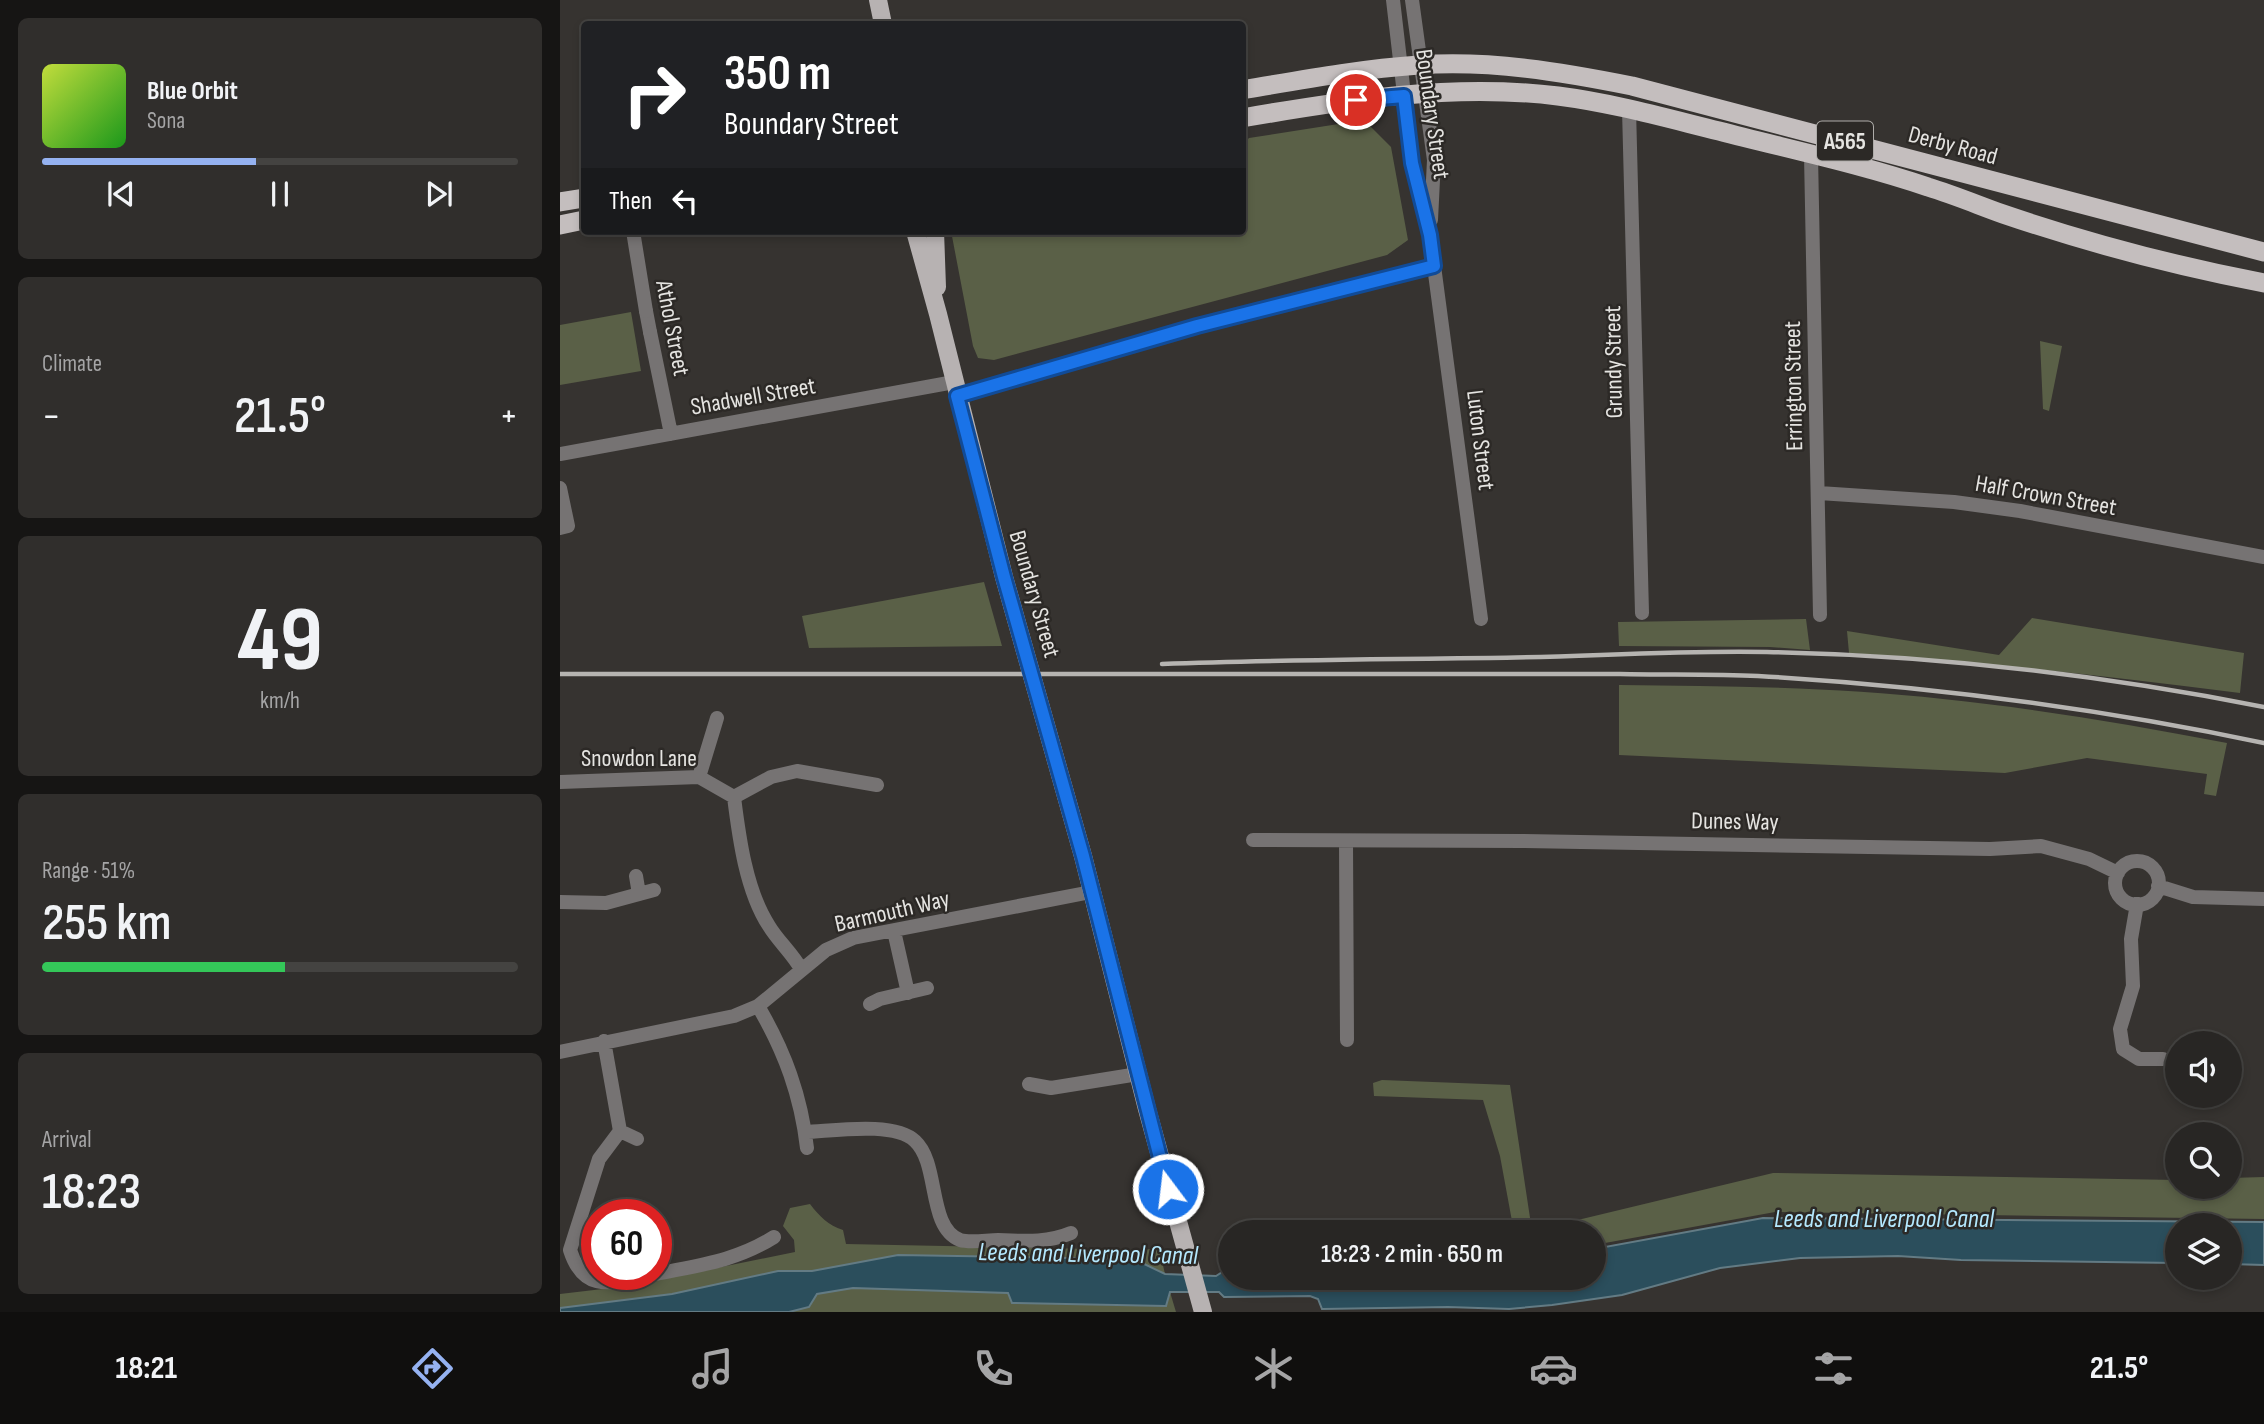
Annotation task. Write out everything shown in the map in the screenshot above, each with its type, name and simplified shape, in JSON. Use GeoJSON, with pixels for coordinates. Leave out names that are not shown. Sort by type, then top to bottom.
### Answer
{"type":"FeatureCollection","features":[{"type":"Feature","properties":{"kind":"highway","name":"Derby Road"},"geometry":{"type":"LineString","coordinates":[[1410,66],[1454,64],[1536,69],[1632,86],[2264,252]]}},
{"type":"Feature","properties":{"kind":"highway","name":"A565"},"geometry":{"type":"LineString","coordinates":[[1246,89],[1410,66]]}},
{"type":"Feature","properties":{"kind":"highway","name":"Derby Road"},"geometry":{"type":"LineString","coordinates":[[1424,93],[1477,92],[1557,96],[1629,109],[1927,186],[2005,214],[2122,250],[2264,283]]}},
{"type":"Feature","properties":{"kind":"highway","name":"A565"},"geometry":{"type":"LineString","coordinates":[[1246,117],[1340,102],[1424,93]]}},
{"type":"Feature","properties":{"kind":"highway"},"geometry":{"type":"LineString","coordinates":[[560,202],[581,198]]}},
{"type":"Feature","properties":{"kind":"highway"},"geometry":{"type":"LineString","coordinates":[[560,225],[581,221]]}},
{"type":"Feature","properties":{"kind":"main road"},"geometry":{"type":"LineString","coordinates":[[877,0],[882,21]]}},
{"type":"Feature","properties":{"kind":"main road"},"geometry":{"type":"LineString","coordinates":[[916,235],[939,314]]}},
{"type":"Feature","properties":{"kind":"main road"},"geometry":{"type":"LineString","coordinates":[[935,235],[939,314]]}},
{"type":"Feature","properties":{"kind":"main road","name":"Boundary Street"},"geometry":{"type":"LineString","coordinates":[[939,314],[955,389],[1004,577],[1065,789],[1138,1074],[1203,1312]]}},
{"type":"Feature","properties":{"kind":"street","name":"Boundary Street"},"geometry":{"type":"LineString","coordinates":[[1393,0],[1410,66],[1424,93],[1434,160],[1430,235]]}},
{"type":"Feature","properties":{"kind":"street","name":"Boundary Street"},"geometry":{"type":"LineString","coordinates":[[1412,0],[1410,66],[1404,96],[1412,163],[1430,235],[1434,266]]}},
{"type":"Feature","properties":{"kind":"street","name":"Grundy Street"},"geometry":{"type":"LineString","coordinates":[[1629,109],[1642,613]]}},
{"type":"Feature","properties":{"kind":"street","name":"Errington Street"},"geometry":{"type":"LineString","coordinates":[[1811,155],[1820,615]]}},
{"type":"Feature","properties":{"kind":"street","name":"Athol Street"},"geometry":{"type":"LineString","coordinates":[[634,235],[671,434]]}},
{"type":"Feature","properties":{"kind":"street"},"geometry":{"type":"LineString","coordinates":[[955,389],[1434,266]]}},
{"type":"Feature","properties":{"kind":"street","name":"Luton Street"},"geometry":{"type":"LineString","coordinates":[[1434,266],[1481,620]]}},
{"type":"Feature","properties":{"kind":"street","name":"Shadwell Street"},"geometry":{"type":"LineString","coordinates":[[560,454],[955,389]]}},
{"type":"Feature","properties":{"kind":"street"},"geometry":{"type":"LineString","coordinates":[[560,488],[568,526],[560,528]]}},
{"type":"Feature","properties":{"kind":"street","name":"Half Crown Street"},"geometry":{"type":"LineString","coordinates":[[1819,493],[1954,502],[2020,511],[2264,557]]}},
{"type":"Feature","properties":{"kind":"street"},"geometry":{"type":"LineString","coordinates":[[699,776],[718,718]]}},
{"type":"Feature","properties":{"kind":"street"},"geometry":{"type":"LineString","coordinates":[[801,969],[769,926],[756,902],[739,834],[734,797],[771,777],[797,771],[877,785]]}},
{"type":"Feature","properties":{"kind":"street","name":"Snowdon Lane"},"geometry":{"type":"LineString","coordinates":[[560,782],[699,776],[734,797]]}},
{"type":"Feature","properties":{"kind":"street","name":"Dunes Way"},"geometry":{"type":"LineString","coordinates":[[1253,840],[1522,841],[1990,849],[2041,846],[2089,859],[2118,873]]}},
{"type":"Feature","properties":{"kind":"street"},"geometry":{"type":"LineString","coordinates":[[1346,842],[1347,1040]]}},
{"type":"Feature","properties":{"kind":"street"},"geometry":{"type":"LineString","coordinates":[[2130,862],[2144,862],[2156,872],[2158,887],[2151,899],[2137,904],[2124,900],[2119,895],[2115,882],[2118,873],[2130,862]]}},
{"type":"Feature","properties":{"kind":"street"},"geometry":{"type":"LineString","coordinates":[[560,902],[606,903],[647,892],[636,876]]}},
{"type":"Feature","properties":{"kind":"street"},"geometry":{"type":"LineString","coordinates":[[2158,887],[2193,897],[2264,899]]}},
{"type":"Feature","properties":{"kind":"street","name":"Barmouth Way"},"geometry":{"type":"LineString","coordinates":[[560,1052],[734,1016],[758,1006],[825,950],[853,938],[1091,892]]}},
{"type":"Feature","properties":{"kind":"street"},"geometry":{"type":"LineString","coordinates":[[2137,904],[2130,939],[2133,986],[2120,1029],[2123,1049],[2139,1059],[2163,1059]]}},
{"type":"Feature","properties":{"kind":"street"},"geometry":{"type":"LineString","coordinates":[[894,931],[908,993]]}},
{"type":"Feature","properties":{"kind":"street"},"geometry":{"type":"LineString","coordinates":[[870,1004],[880,999],[927,988]]}},
{"type":"Feature","properties":{"kind":"street"},"geometry":{"type":"LineString","coordinates":[[758,1006],[791,1071],[807,1149]]}},
{"type":"Feature","properties":{"kind":"street"},"geometry":{"type":"LineString","coordinates":[[586,1199],[599,1159],[620,1131],[604,1041]]}},
{"type":"Feature","properties":{"kind":"street"},"geometry":{"type":"LineString","coordinates":[[1029,1084],[1051,1088],[1138,1074]]}},
{"type":"Feature","properties":{"kind":"street"},"geometry":{"type":"LineString","coordinates":[[805,1132],[865,1129],[895,1132],[914,1140],[926,1156],[942,1224],[960,1240],[1045,1241],[1071,1233]]}},
{"type":"Feature","properties":{"kind":"street"},"geometry":{"type":"LineString","coordinates":[[620,1131],[637,1139]]}},
{"type":"Feature","properties":{"kind":"street"},"geometry":{"type":"LineString","coordinates":[[581,1215],[570,1250],[581,1274]]}},
{"type":"Feature","properties":{"kind":"street"},"geometry":{"type":"LineString","coordinates":[[672,1271],[730,1259],[754,1250],[774,1237]]}},
{"type":"Feature","properties":{"kind":"green space"},"geometry":{"type":"Polygon","coordinates":[[[1364,120],[1391,147],[1408,240],[1387,255],[994,360],[978,358],[973,346],[952,235],[1246,235],[1246,141],[1249,138],[1364,120]]]}},
{"type":"Feature","properties":{"kind":"green space"},"geometry":{"type":"Polygon","coordinates":[[[631,312],[641,371],[560,385],[560,325],[631,312]]]}},
{"type":"Feature","properties":{"kind":"green space"},"geometry":{"type":"Polygon","coordinates":[[[2040,341],[2062,346],[2049,411],[2043,409],[2040,341]]]}},
{"type":"Feature","properties":{"kind":"green space"},"geometry":{"type":"Polygon","coordinates":[[[984,582],[1002,646],[809,648],[802,616],[984,582]]]}},
{"type":"Feature","properties":{"kind":"green space"},"geometry":{"type":"Polygon","coordinates":[[[2032,618],[2244,653],[2240,693],[2045,670],[1849,653],[1847,631],[1999,655],[2032,618]]]}},
{"type":"Feature","properties":{"kind":"green space"},"geometry":{"type":"Polygon","coordinates":[[[1806,619],[1810,650],[1770,647],[1619,646],[1618,622],[1806,619]]]}},
{"type":"Feature","properties":{"kind":"green space"},"geometry":{"type":"Polygon","coordinates":[[[1619,685],[1781,688],[1903,695],[2050,713],[2227,743],[2216,796],[2204,794],[2207,774],[2087,758],[2005,773],[1619,755],[1619,685]]]}},
{"type":"Feature","properties":{"kind":"green space"},"geometry":{"type":"Polygon","coordinates":[[[1382,1080],[1510,1085],[1530,1220],[1512,1220],[1500,1156],[1483,1100],[1374,1096],[1373,1083],[1382,1080]]]}},
{"type":"Feature","properties":{"kind":"green space"},"geometry":{"type":"Polygon","coordinates":[[[1773,1173],[2165,1180],[2165,1199],[2242,1199],[2242,1178],[2264,1177],[2264,1219],[2242,1219],[2242,1213],[2165,1213],[2165,1218],[1775,1212],[1606,1243],[1606,1220],[1578,1220],[1773,1173]]]}},
{"type":"Feature","properties":{"kind":"green space"},"geometry":{"type":"Polygon","coordinates":[[[810,1204],[825,1220],[843,1230],[846,1244],[1142,1250],[1159,1248],[1165,1274],[1138,1261],[1124,1259],[898,1255],[812,1271],[778,1271],[672,1294],[560,1308],[560,1294],[594,1290],[672,1290],[672,1277],[795,1252],[794,1240],[783,1226],[790,1208],[810,1204]]]}},
{"type":"Feature","properties":{"kind":"green space"},"geometry":{"type":"Polygon","coordinates":[[[853,1288],[1009,1293],[1012,1303],[1152,1306],[1166,1305],[1170,1292],[1176,1312],[789,1312],[809,1307],[816,1294],[853,1288]]]}},
{"type":"Feature","properties":{"kind":"water"},"geometry":{"type":"Polygon","coordinates":[[[1763,1218],[2165,1221],[2165,1263],[1961,1260],[1898,1256],[1800,1258],[1720,1268],[1622,1295],[1509,1309],[1322,1309],[1318,1299],[1310,1296],[1224,1297],[1219,1292],[1170,1292],[1166,1306],[1012,1303],[1008,1293],[853,1288],[817,1294],[809,1307],[789,1312],[560,1312],[560,1308],[672,1294],[778,1271],[812,1271],[898,1255],[1124,1259],[1138,1261],[1165,1274],[1218,1275],[1218,1290],[1606,1290],[1606,1247],[1763,1218]]]}},
{"type":"Feature","properties":{"kind":"water"},"geometry":{"type":"Polygon","coordinates":[[[2242,1222],[2264,1222],[2264,1265],[2242,1264],[2242,1222]]]}},
{"type":"Feature","properties":{"kind":"railway"},"geometry":{"type":"LineString","coordinates":[[1162,664],[1698,652],[1829,654],[1954,662],[2079,676],[2264,707]]}},
{"type":"Feature","properties":{"kind":"railway"},"geometry":{"type":"LineString","coordinates":[[560,674],[1758,676],[2012,700],[2138,719],[2264,743]]}},
{"type":"Feature","properties":{"kind":"route"},"geometry":{"type":"LineString","coordinates":[[1168,1189],[1083,856],[1004,577],[957,396],[1197,326],[1434,266],[1430,235],[1412,163],[1404,96],[1356,100]]}},
{"type":"Feature","properties":{"kind":"water label","name":"Leeds and Liverpool Canal"},"geometry":{"type":"Point","coordinates":[1884,1218]}},
{"type":"Feature","properties":{"kind":"water label","name":"Leeds and Liverpool Canal"},"geometry":{"type":"Point","coordinates":[1088,1253]}}]}
